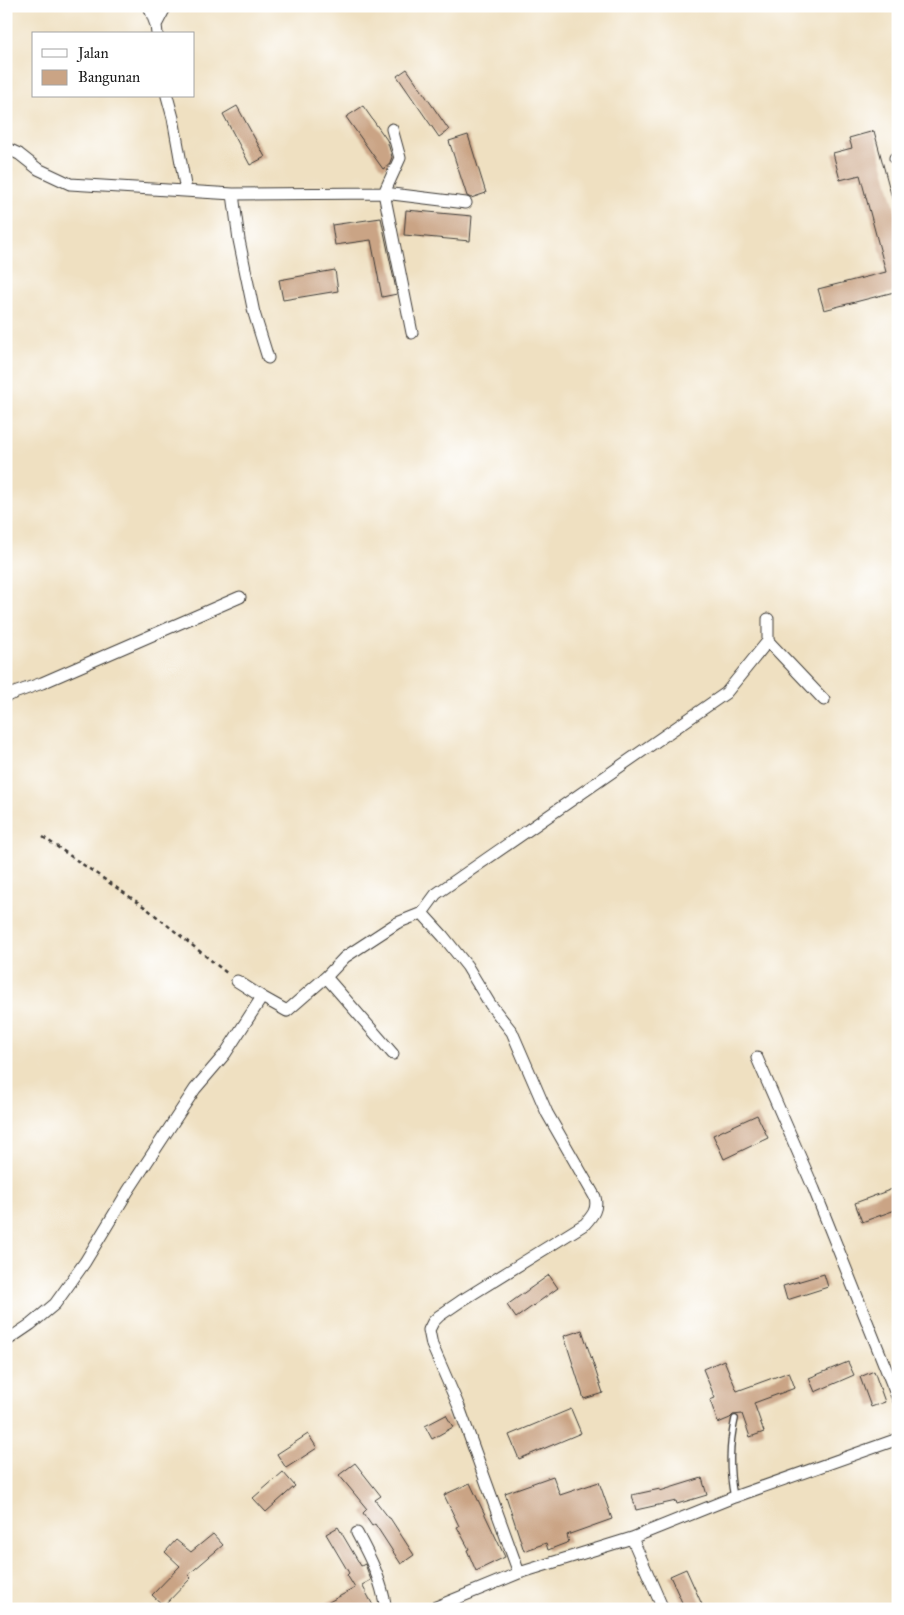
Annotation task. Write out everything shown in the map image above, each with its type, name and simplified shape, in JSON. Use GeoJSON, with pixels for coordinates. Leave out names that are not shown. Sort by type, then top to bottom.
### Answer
{"type":"FeatureCollection","features":[{"type":"Feature","properties":{"kind":"street"},"geometry":{"type":"LineString","coordinates":[[148,6],[157,29]]}},
{"type":"Feature","properties":{"kind":"street"},"geometry":{"type":"LineString","coordinates":[[157,29],[166,6]]}},
{"type":"Feature","properties":{"kind":"street"},"geometry":{"type":"LineString","coordinates":[[167,98],[186,190]]}},
{"type":"Feature","properties":{"kind":"street"},"geometry":{"type":"LineString","coordinates":[[392,129],[400,158],[384,192],[412,333]]}},
{"type":"Feature","properties":{"kind":"street"},"geometry":{"type":"LineString","coordinates":[[6,148],[19,154],[38,170],[70,184],[233,194],[384,192],[466,203]]}},
{"type":"Feature","properties":{"kind":"street"},"geometry":{"type":"LineString","coordinates":[[233,194],[239,240],[254,313],[268,358]]}},
{"type":"Feature","properties":{"kind":"street"},"geometry":{"type":"LineString","coordinates":[[6,696],[42,683],[240,597]]}},
{"type":"Feature","properties":{"kind":"street"},"geometry":{"type":"LineString","coordinates":[[237,981],[287,1011],[326,977],[345,957],[397,923],[422,913],[436,894],[726,693],[768,641],[768,619]]}},
{"type":"Feature","properties":{"kind":"street"},"geometry":{"type":"LineString","coordinates":[[768,641],[824,700]]}},
{"type":"Feature","properties":{"kind":"street"},"geometry":{"type":"LineString","coordinates":[[422,913],[444,936],[468,966],[490,1004],[512,1032],[547,1113],[595,1197],[596,1203],[596,1210],[585,1224],[461,1301],[439,1316],[429,1330],[432,1345],[459,1406],[519,1573]]}},
{"type":"Feature","properties":{"kind":"street"},"geometry":{"type":"LineString","coordinates":[[326,977],[393,1054]]}},
{"type":"Feature","properties":{"kind":"street"},"geometry":{"type":"LineString","coordinates":[[6,1341],[55,1304],[85,1262],[128,1191],[195,1089],[225,1054],[262,997]]}},
{"type":"Feature","properties":{"kind":"street"},"geometry":{"type":"LineString","coordinates":[[757,1058],[814,1189],[898,1399]]}},
{"type":"Feature","properties":{"kind":"street"},"geometry":{"type":"LineString","coordinates":[[431,1609],[519,1573],[632,1538],[734,1497],[898,1439]]}},
{"type":"Feature","properties":{"kind":"street"},"geometry":{"type":"LineString","coordinates":[[357,1533],[374,1564],[382,1588],[386,1609]]}},
{"type":"Feature","properties":{"kind":"street"},"geometry":{"type":"LineString","coordinates":[[632,1538],[663,1609]]}},
{"type":"Feature","properties":{"kind":"lane"},"geometry":{"type":"LineString","coordinates":[[734,1497],[731,1482],[731,1437],[735,1419]]}},
{"type":"Feature","properties":{"kind":"path"},"geometry":{"type":"LineString","coordinates":[[43,837],[146,908],[237,981]]}},
{"type":"Feature","properties":{"kind":"building"},"geometry":{"type":"Polygon","coordinates":[[[407,69],[449,130],[439,137],[397,76],[407,69]]]}},
{"type":"Feature","properties":{"kind":"building"},"geometry":{"type":"Polygon","coordinates":[[[237,106],[265,157],[250,165],[223,114],[237,106]]]}},
{"type":"Feature","properties":{"kind":"building"},"geometry":{"type":"Polygon","coordinates":[[[363,106],[387,140],[392,157],[389,165],[383,169],[346,117],[363,106]]]}},
{"type":"Feature","properties":{"kind":"building"},"geometry":{"type":"Polygon","coordinates":[[[874,131],[898,220],[898,291],[824,310],[818,289],[886,272],[860,175],[840,180],[833,153],[852,148],[849,138],[874,131]]]}},
{"type":"Feature","properties":{"kind":"building"},"geometry":{"type":"Polygon","coordinates":[[[468,135],[486,193],[471,198],[467,196],[449,141],[468,135]]]}},
{"type":"Feature","properties":{"kind":"building"},"geometry":{"type":"Polygon","coordinates":[[[406,210],[472,216],[470,241],[404,235],[406,210]]]}},
{"type":"Feature","properties":{"kind":"building"},"geometry":{"type":"Polygon","coordinates":[[[381,218],[397,294],[382,297],[371,240],[335,245],[332,225],[381,218]]]}},
{"type":"Feature","properties":{"kind":"building"},"geometry":{"type":"Polygon","coordinates":[[[335,270],[338,291],[283,300],[279,280],[335,270]]]}},
{"type":"Feature","properties":{"kind":"building"},"geometry":{"type":"Polygon","coordinates":[[[757,1115],[768,1138],[724,1159],[713,1135],[757,1115]]]}},
{"type":"Feature","properties":{"kind":"building"},"geometry":{"type":"Polygon","coordinates":[[[895,1188],[898,1194],[898,1209],[862,1222],[855,1203],[895,1188]]]}},
{"type":"Feature","properties":{"kind":"building"},"geometry":{"type":"Polygon","coordinates":[[[824,1274],[828,1287],[787,1300],[783,1286],[824,1274]]]}},
{"type":"Feature","properties":{"kind":"building"},"geometry":{"type":"Polygon","coordinates":[[[549,1275],[558,1288],[516,1318],[507,1305],[549,1275]]]}},
{"type":"Feature","properties":{"kind":"building"},"geometry":{"type":"Polygon","coordinates":[[[582,1330],[603,1393],[584,1399],[564,1336],[582,1330]]]}},
{"type":"Feature","properties":{"kind":"building"},"geometry":{"type":"Polygon","coordinates":[[[724,1360],[737,1391],[789,1372],[795,1388],[754,1403],[764,1432],[750,1437],[742,1414],[733,1415],[718,1423],[710,1400],[715,1398],[703,1369],[724,1360]]]}},
{"type":"Feature","properties":{"kind":"building"},"geometry":{"type":"Polygon","coordinates":[[[848,1362],[854,1375],[815,1392],[809,1378],[848,1362]]]}},
{"type":"Feature","properties":{"kind":"building"},"geometry":{"type":"Polygon","coordinates":[[[874,1371],[885,1402],[871,1407],[860,1377],[874,1371]]]}},
{"type":"Feature","properties":{"kind":"building"},"geometry":{"type":"Polygon","coordinates":[[[571,1409],[581,1433],[519,1459],[509,1435],[571,1409]]]}},
{"type":"Feature","properties":{"kind":"building"},"geometry":{"type":"Polygon","coordinates":[[[446,1415],[453,1427],[432,1439],[425,1426],[446,1415]]]}},
{"type":"Feature","properties":{"kind":"building"},"geometry":{"type":"Polygon","coordinates":[[[308,1434],[317,1448],[286,1468],[277,1454],[308,1434]]]}},
{"type":"Feature","properties":{"kind":"building"},"geometry":{"type":"Polygon","coordinates":[[[355,1463],[381,1496],[375,1500],[390,1518],[414,1555],[401,1564],[375,1524],[372,1526],[363,1513],[367,1509],[339,1475],[355,1463]]]}},
{"type":"Feature","properties":{"kind":"building"},"geometry":{"type":"Polygon","coordinates":[[[283,1472],[295,1486],[266,1512],[253,1498],[283,1472]]]}},
{"type":"Feature","properties":{"kind":"building"},"geometry":{"type":"Polygon","coordinates":[[[553,1476],[560,1495],[599,1482],[612,1519],[567,1535],[569,1542],[548,1550],[546,1543],[524,1551],[505,1493],[553,1476]]]}},
{"type":"Feature","properties":{"kind":"building"},"geometry":{"type":"Polygon","coordinates":[[[702,1478],[707,1495],[677,1504],[676,1501],[636,1510],[632,1495],[660,1489],[660,1491],[702,1478]]]}},
{"type":"Feature","properties":{"kind":"building"},"geometry":{"type":"Polygon","coordinates":[[[470,1483],[505,1557],[476,1571],[467,1550],[469,1549],[457,1527],[459,1526],[444,1495],[470,1483]]]}},
{"type":"Feature","properties":{"kind":"building"},"geometry":{"type":"Polygon","coordinates":[[[338,1527],[361,1566],[365,1564],[371,1580],[362,1585],[375,1609],[316,1609],[355,1588],[347,1575],[349,1573],[326,1534],[338,1527]]]}},
{"type":"Feature","properties":{"kind":"building"},"geometry":{"type":"Polygon","coordinates":[[[213,1534],[223,1545],[188,1575],[191,1578],[164,1606],[152,1595],[180,1566],[165,1552],[176,1540],[191,1552],[213,1534]]]}},
{"type":"Feature","properties":{"kind":"building"},"geometry":{"type":"Polygon","coordinates":[[[686,1569],[704,1609],[685,1609],[670,1576],[686,1569]]]}}]}
